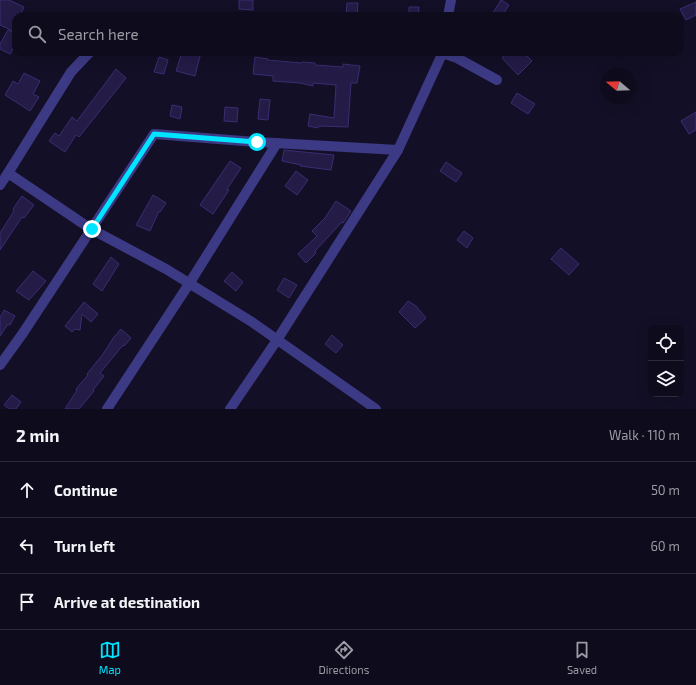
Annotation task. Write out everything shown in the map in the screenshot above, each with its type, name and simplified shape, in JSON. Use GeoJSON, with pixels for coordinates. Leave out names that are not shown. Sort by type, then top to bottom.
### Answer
{"type":"FeatureCollection","features":[{"type":"Feature","properties":{"kind":"street"},"geometry":{"type":"LineString","coordinates":[[448,12],[450,0]]}},
{"type":"Feature","properties":{"kind":"street"},"geometry":{"type":"LineString","coordinates":[[0,185],[71,72],[86,56]]}},
{"type":"Feature","properties":{"kind":"street"},"geometry":{"type":"LineString","coordinates":[[230,409],[278,340],[398,150],[440,56]]}},
{"type":"Feature","properties":{"kind":"street"},"geometry":{"type":"LineString","coordinates":[[452,56],[497,80]]}},
{"type":"Feature","properties":{"kind":"street"},"geometry":{"type":"LineString","coordinates":[[0,365],[154,134],[398,150]]}},
{"type":"Feature","properties":{"kind":"street"},"geometry":{"type":"LineString","coordinates":[[107,409],[190,284],[277,143]]}},
{"type":"Feature","properties":{"kind":"street"},"geometry":{"type":"LineString","coordinates":[[8,173],[92,229],[166,269],[252,322],[376,409]]}},
{"type":"Feature","properties":{"kind":"building"},"geometry":{"type":"Polygon","coordinates":[[[0,0],[9,0],[24,7],[22,12],[12,12],[12,31],[0,25],[0,0]]]}},
{"type":"Feature","properties":{"kind":"building"},"geometry":{"type":"Polygon","coordinates":[[[239,0],[253,0],[253,10],[239,9],[239,0]]]}},
{"type":"Feature","properties":{"kind":"building"},"geometry":{"type":"Polygon","coordinates":[[[501,0],[509,5],[505,12],[494,12],[501,0]]]}},
{"type":"Feature","properties":{"kind":"building"},"geometry":{"type":"Polygon","coordinates":[[[696,2],[696,15],[686,20],[684,12],[682,12],[680,9],[696,2]]]}},
{"type":"Feature","properties":{"kind":"building"},"geometry":{"type":"Polygon","coordinates":[[[347,3],[358,3],[357,12],[346,12],[347,3]]]}},
{"type":"Feature","properties":{"kind":"building"},"geometry":{"type":"Polygon","coordinates":[[[409,7],[419,7],[418,12],[409,12],[409,7]]]}},
{"type":"Feature","properties":{"kind":"building"},"geometry":{"type":"Polygon","coordinates":[[[8,30],[12,32],[12,50],[10,54],[0,49],[0,44],[8,30]]]}},
{"type":"Feature","properties":{"kind":"building"},"geometry":{"type":"Polygon","coordinates":[[[181,56],[200,56],[195,76],[176,71],[181,56]]]}},
{"type":"Feature","properties":{"kind":"building"},"geometry":{"type":"Polygon","coordinates":[[[504,56],[527,56],[532,61],[518,75],[502,58],[504,56]]]}},
{"type":"Feature","properties":{"kind":"building"},"geometry":{"type":"Polygon","coordinates":[[[159,57],[168,60],[164,74],[154,72],[159,57]]]}},
{"type":"Feature","properties":{"kind":"building"},"geometry":{"type":"Polygon","coordinates":[[[255,57],[268,59],[267,60],[315,63],[315,65],[343,67],[343,64],[360,66],[357,83],[351,83],[348,127],[319,126],[318,128],[308,126],[310,114],[334,118],[336,85],[313,83],[313,86],[300,83],[273,81],[273,76],[253,74],[255,57]]]}},
{"type":"Feature","properties":{"kind":"building"},"geometry":{"type":"Polygon","coordinates":[[[116,69],[126,78],[79,137],[76,135],[65,152],[49,141],[55,133],[59,136],[72,117],[77,121],[116,69]]]}},
{"type":"Feature","properties":{"kind":"building"},"geometry":{"type":"Polygon","coordinates":[[[24,73],[40,81],[33,94],[39,97],[30,111],[5,95],[13,81],[18,84],[24,73]]]}},
{"type":"Feature","properties":{"kind":"building"},"geometry":{"type":"Polygon","coordinates":[[[517,93],[535,104],[528,114],[511,103],[517,93]]]}},
{"type":"Feature","properties":{"kind":"building"},"geometry":{"type":"Polygon","coordinates":[[[260,99],[270,100],[268,120],[258,119],[260,99]]]}},
{"type":"Feature","properties":{"kind":"building"},"geometry":{"type":"Polygon","coordinates":[[[172,105],[182,107],[180,119],[170,116],[172,105]]]}},
{"type":"Feature","properties":{"kind":"building"},"geometry":{"type":"Polygon","coordinates":[[[225,107],[238,108],[237,122],[224,121],[225,107]]]}},
{"type":"Feature","properties":{"kind":"building"},"geometry":{"type":"Polygon","coordinates":[[[696,112],[696,130],[689,134],[681,121],[696,112]]]}},
{"type":"Feature","properties":{"kind":"building"},"geometry":{"type":"Polygon","coordinates":[[[284,150],[334,155],[331,170],[300,166],[301,165],[282,161],[284,150]]]}},
{"type":"Feature","properties":{"kind":"building"},"geometry":{"type":"Polygon","coordinates":[[[230,161],[241,168],[213,214],[200,205],[230,161]]]}},
{"type":"Feature","properties":{"kind":"building"},"geometry":{"type":"Polygon","coordinates":[[[446,162],[462,173],[456,182],[440,171],[446,162]]]}},
{"type":"Feature","properties":{"kind":"building"},"geometry":{"type":"Polygon","coordinates":[[[296,171],[308,180],[297,195],[285,186],[296,171]]]}},
{"type":"Feature","properties":{"kind":"building"},"geometry":{"type":"Polygon","coordinates":[[[153,195],[166,203],[160,212],[159,211],[150,231],[136,225],[153,195]]]}},
{"type":"Feature","properties":{"kind":"building"},"geometry":{"type":"Polygon","coordinates":[[[22,196],[34,205],[24,218],[22,217],[0,250],[0,233],[22,196]]]}},
{"type":"Feature","properties":{"kind":"building"},"geometry":{"type":"Polygon","coordinates":[[[336,201],[351,211],[343,223],[342,222],[315,251],[316,253],[306,263],[298,254],[317,236],[312,231],[325,218],[336,201]]]}},
{"type":"Feature","properties":{"kind":"building"},"geometry":{"type":"Polygon","coordinates":[[[464,231],[473,238],[467,248],[457,240],[464,231]]]}},
{"type":"Feature","properties":{"kind":"building"},"geometry":{"type":"Polygon","coordinates":[[[561,248],[579,264],[569,275],[551,259],[561,248]]]}},
{"type":"Feature","properties":{"kind":"building"},"geometry":{"type":"Polygon","coordinates":[[[111,257],[119,264],[102,291],[93,284],[111,257]]]}},
{"type":"Feature","properties":{"kind":"building"},"geometry":{"type":"Polygon","coordinates":[[[33,271],[46,281],[29,300],[16,291],[33,271]]]}},
{"type":"Feature","properties":{"kind":"building"},"geometry":{"type":"Polygon","coordinates":[[[232,272],[243,282],[236,291],[224,281],[232,272]]]}},
{"type":"Feature","properties":{"kind":"building"},"geometry":{"type":"Polygon","coordinates":[[[284,278],[297,285],[289,298],[277,290],[284,278]]]}},
{"type":"Feature","properties":{"kind":"building"},"geometry":{"type":"Polygon","coordinates":[[[408,301],[416,306],[426,318],[415,328],[399,312],[408,301]]]}},
{"type":"Feature","properties":{"kind":"building"},"geometry":{"type":"Polygon","coordinates":[[[84,302],[98,314],[91,322],[82,314],[80,330],[75,329],[72,332],[65,326],[84,302]]]}},
{"type":"Feature","properties":{"kind":"building"},"geometry":{"type":"Polygon","coordinates":[[[4,310],[15,316],[10,325],[8,324],[0,336],[0,318],[4,310]]]}},
{"type":"Feature","properties":{"kind":"building"},"geometry":{"type":"Polygon","coordinates":[[[121,329],[131,338],[124,346],[123,345],[100,373],[104,376],[93,390],[94,391],[79,409],[65,409],[77,390],[76,389],[121,329]]]}},
{"type":"Feature","properties":{"kind":"building"},"geometry":{"type":"Polygon","coordinates":[[[332,335],[343,345],[336,353],[325,344],[332,335]]]}},
{"type":"Feature","properties":{"kind":"building"},"geometry":{"type":"Polygon","coordinates":[[[12,395],[21,402],[16,409],[9,409],[4,405],[12,395]]]}},
{"type":"Feature","properties":{"kind":"route"},"geometry":{"type":"LineString","coordinates":[[92,229],[154,134],[257,142]]}}]}
